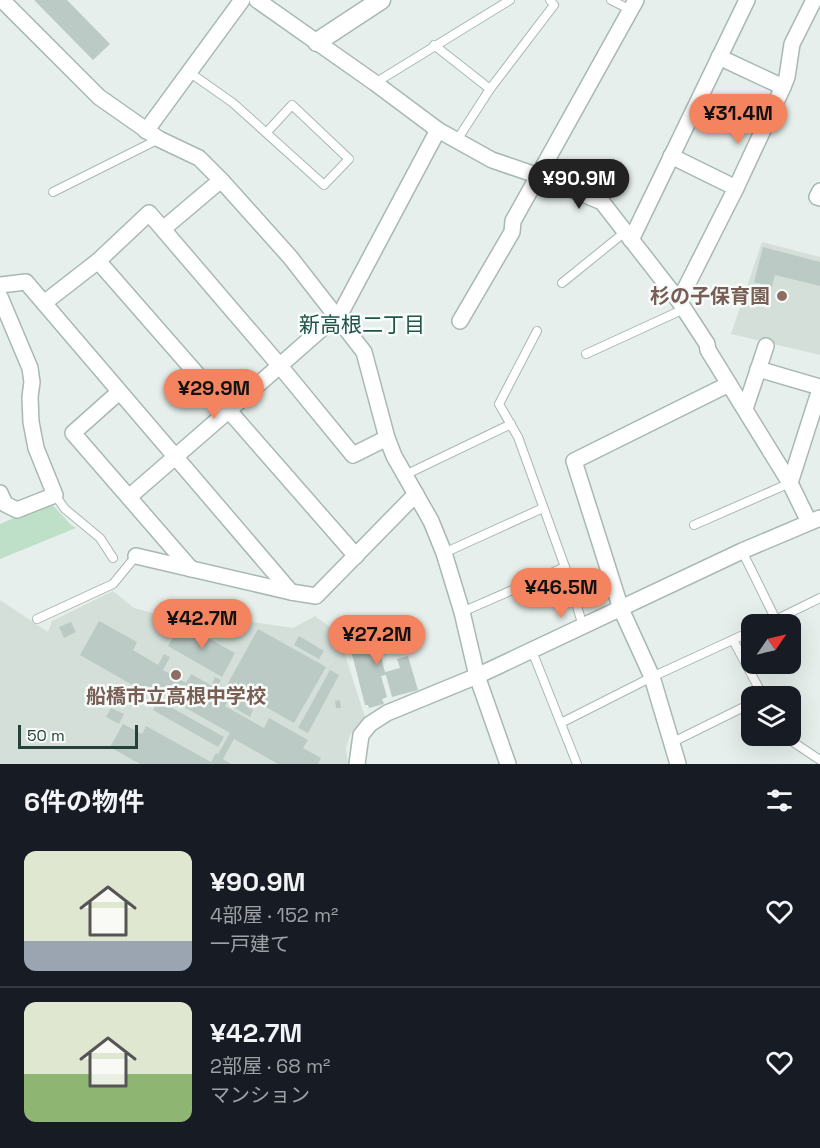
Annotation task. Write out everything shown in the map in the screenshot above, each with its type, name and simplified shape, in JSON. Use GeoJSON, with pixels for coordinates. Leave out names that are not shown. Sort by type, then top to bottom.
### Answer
{"type":"FeatureCollection","features":[{"type":"Feature","properties":{"kind":"street"},"geometry":{"type":"LineString","coordinates":[[2,0],[99,98],[153,135],[199,158],[290,257],[364,352],[394,456],[431,520],[444,554],[462,612],[477,676],[508,764]]}},
{"type":"Feature","properties":{"kind":"street"},"geometry":{"type":"LineString","coordinates":[[153,135],[189,72],[242,0]]}},
{"type":"Feature","properties":{"kind":"street"},"geometry":{"type":"LineString","coordinates":[[257,0],[438,130],[492,160],[539,176],[602,202],[681,305],[815,520],[742,551],[477,676],[387,713],[370,724],[361,735],[357,764]]}},
{"type":"Feature","properties":{"kind":"street"},"geometry":{"type":"LineString","coordinates":[[628,236],[671,156],[747,0]]}},
{"type":"Feature","properties":{"kind":"street"},"geometry":{"type":"LineString","coordinates":[[681,305],[783,87],[787,77],[792,44],[814,0]]}},
{"type":"Feature","properties":{"kind":"street"},"geometry":{"type":"LineString","coordinates":[[317,42],[378,1]]}},
{"type":"Feature","properties":{"kind":"street"},"geometry":{"type":"LineString","coordinates":[[460,321],[512,232],[513,221],[633,5]]}},
{"type":"Feature","properties":{"kind":"street"},"geometry":{"type":"LineString","coordinates":[[719,57],[783,87]]}},
{"type":"Feature","properties":{"kind":"street"},"geometry":{"type":"LineString","coordinates":[[129,497],[336,318],[438,130]]}},
{"type":"Feature","properties":{"kind":"street"},"geometry":{"type":"LineString","coordinates":[[671,156],[736,188]]}},
{"type":"Feature","properties":{"kind":"street"},"geometry":{"type":"LineString","coordinates":[[163,229],[221,180]]}},
{"type":"Feature","properties":{"kind":"street"},"geometry":{"type":"LineString","coordinates":[[820,191],[818,197],[820,198]]}},
{"type":"Feature","properties":{"kind":"street"},"geometry":{"type":"LineString","coordinates":[[44,303],[98,261],[149,213],[353,455],[387,438]]}},
{"type":"Feature","properties":{"kind":"street"},"geometry":{"type":"LineString","coordinates":[[98,261],[356,556]]}},
{"type":"Feature","properties":{"kind":"street"},"geometry":{"type":"LineString","coordinates":[[0,285],[26,282],[291,592]]}},
{"type":"Feature","properties":{"kind":"street"},"geometry":{"type":"LineString","coordinates":[[0,297],[30,368],[32,431],[36,448],[55,495],[17,510],[5,504],[0,493]]}},
{"type":"Feature","properties":{"kind":"street"},"geometry":{"type":"LineString","coordinates":[[744,409],[766,346]]}},
{"type":"Feature","properties":{"kind":"street"},"geometry":{"type":"LineString","coordinates":[[758,369],[820,388],[790,483]]}},
{"type":"Feature","properties":{"kind":"street"},"geometry":{"type":"LineString","coordinates":[[678,764],[652,677],[621,609],[574,461],[729,384]]}},
{"type":"Feature","properties":{"kind":"street"},"geometry":{"type":"LineString","coordinates":[[119,392],[73,433],[190,570]]}},
{"type":"Feature","properties":{"kind":"street"},"geometry":{"type":"LineString","coordinates":[[135,556],[190,570],[316,596],[416,494]]}},
{"type":"Feature","properties":{"kind":"lane"},"geometry":{"type":"LineString","coordinates":[[375,83],[510,0]]}},
{"type":"Feature","properties":{"kind":"lane"},"geometry":{"type":"LineString","coordinates":[[457,140],[490,89],[554,4],[550,0]]}},
{"type":"Feature","properties":{"kind":"lane"},"geometry":{"type":"LineString","coordinates":[[611,0],[633,5]]}},
{"type":"Feature","properties":{"kind":"lane"},"geometry":{"type":"LineString","coordinates":[[434,45],[490,89]]}},
{"type":"Feature","properties":{"kind":"lane"},"geometry":{"type":"LineString","coordinates":[[189,72],[233,103],[324,185],[349,159],[292,105],[267,132]]}},
{"type":"Feature","properties":{"kind":"lane"},"geometry":{"type":"LineString","coordinates":[[52,192],[153,135]]}},
{"type":"Feature","properties":{"kind":"lane"},"geometry":{"type":"LineString","coordinates":[[562,283],[628,236]]}},
{"type":"Feature","properties":{"kind":"lane"},"geometry":{"type":"LineString","coordinates":[[586,354],[681,305]]}},
{"type":"Feature","properties":{"kind":"lane"},"geometry":{"type":"LineString","coordinates":[[537,331],[499,404],[518,437],[565,567],[583,626]]}},
{"type":"Feature","properties":{"kind":"lane"},"geometry":{"type":"LineString","coordinates":[[405,475],[511,424]]}},
{"type":"Feature","properties":{"kind":"lane"},"geometry":{"type":"LineString","coordinates":[[694,525],[790,483]]}},
{"type":"Feature","properties":{"kind":"lane"},"geometry":{"type":"LineString","coordinates":[[55,495],[66,509],[100,538],[113,558]]}},
{"type":"Feature","properties":{"kind":"lane"},"geometry":{"type":"LineString","coordinates":[[444,554],[543,508]]}},
{"type":"Feature","properties":{"kind":"lane"},"geometry":{"type":"LineString","coordinates":[[742,551],[773,614]]}},
{"type":"Feature","properties":{"kind":"lane"},"geometry":{"type":"LineString","coordinates":[[37,619],[113,584],[135,556]]}},
{"type":"Feature","properties":{"kind":"lane"},"geometry":{"type":"LineString","coordinates":[[462,612],[565,567]]}},
{"type":"Feature","properties":{"kind":"lane"},"geometry":{"type":"LineString","coordinates":[[788,614],[820,598]]}},
{"type":"Feature","properties":{"kind":"lane"},"geometry":{"type":"LineString","coordinates":[[561,723],[741,636]]}},
{"type":"Feature","properties":{"kind":"lane"},"geometry":{"type":"LineString","coordinates":[[733,639],[758,686]]}},
{"type":"Feature","properties":{"kind":"lane"},"geometry":{"type":"LineString","coordinates":[[532,651],[576,764]]}},
{"type":"Feature","properties":{"kind":"lane"},"geometry":{"type":"LineString","coordinates":[[671,744],[741,709]]}},
{"type":"Feature","properties":{"kind":"lane"},"geometry":{"type":"LineString","coordinates":[[799,746],[820,760]]}},
{"type":"Feature","properties":{"kind":"shaded area","name":"杉の子保育園"},"geometry":{"type":"Polygon","coordinates":[[[762,242],[820,257],[820,355],[731,334],[762,242]]]}},
{"type":"Feature","properties":{"kind":"shaded area","name":"船橋市立高根中学校"},"geometry":{"type":"Polygon","coordinates":[[[113,591],[134,608],[187,622],[204,615],[293,628],[315,616],[338,633],[365,717],[350,735],[346,748],[348,764],[0,764],[0,600],[48,632],[52,621],[113,591]]]}},
{"type":"Feature","properties":{"kind":"green space"},"geometry":{"type":"Polygon","coordinates":[[[50,502],[76,528],[0,559],[0,524],[50,502]]]}},
{"type":"Feature","properties":{"kind":"building"},"geometry":{"type":"Polygon","coordinates":[[[34,0],[67,0],[110,44],[93,60],[34,0]]]}},
{"type":"Feature","properties":{"kind":"building"},"geometry":{"type":"Polygon","coordinates":[[[763,247],[820,262],[820,286],[775,275],[772,287],[754,282],[763,247]]]}},
{"type":"Feature","properties":{"kind":"building"},"geometry":{"type":"Polygon","coordinates":[[[382,618],[384,623],[373,626],[385,672],[400,668],[397,659],[408,656],[418,690],[392,697],[386,675],[381,676],[387,697],[382,699],[384,704],[369,708],[365,705],[345,627],[382,618]]]}},
{"type":"Feature","properties":{"kind":"building"},"geometry":{"type":"Polygon","coordinates":[[[99,621],[137,642],[133,650],[158,665],[164,654],[170,657],[163,670],[186,683],[191,674],[230,696],[225,706],[264,728],[269,718],[308,740],[303,748],[321,758],[318,764],[278,764],[234,739],[223,759],[231,764],[140,764],[110,747],[123,724],[142,734],[146,726],[211,762],[230,733],[158,692],[155,698],[80,655],[99,621]]]}},
{"type":"Feature","properties":{"kind":"building"},"geometry":{"type":"Polygon","coordinates":[[[71,622],[76,632],[64,638],[59,627],[71,622]]]}},
{"type":"Feature","properties":{"kind":"building"},"geometry":{"type":"Polygon","coordinates":[[[181,623],[235,653],[222,677],[168,646],[181,623]]]}},
{"type":"Feature","properties":{"kind":"building"},"geometry":{"type":"Polygon","coordinates":[[[258,629],[326,667],[294,723],[227,685],[258,629]]]}},
{"type":"Feature","properties":{"kind":"building"},"geometry":{"type":"Polygon","coordinates":[[[299,636],[324,651],[319,659],[294,645],[299,636]]]}},
{"type":"Feature","properties":{"kind":"building"},"geometry":{"type":"Polygon","coordinates":[[[330,670],[339,675],[308,733],[298,728],[330,670]]]}},
{"type":"Feature","properties":{"kind":"building"},"geometry":{"type":"Polygon","coordinates":[[[215,677],[221,680],[217,687],[212,684],[215,677]]]}},
{"type":"Feature","properties":{"kind":"building"},"geometry":{"type":"Polygon","coordinates":[[[241,695],[248,699],[245,705],[253,710],[250,717],[233,707],[241,695]]]}},
{"type":"Feature","properties":{"kind":"building"},"geometry":{"type":"Polygon","coordinates":[[[158,700],[224,737],[218,747],[153,710],[158,700]]]}},
{"type":"Feature","properties":{"kind":"building"},"geometry":{"type":"Polygon","coordinates":[[[340,700],[341,708],[336,708],[335,701],[340,700]]]}},
{"type":"Feature","properties":{"kind":"building"},"geometry":{"type":"Polygon","coordinates":[[[111,708],[124,714],[119,724],[106,717],[111,708]]]}},
{"type":"Feature","properties":{"kind":"place","name":"杉の子保育園"},"geometry":{"type":"Point","coordinates":[782,296]}},
{"type":"Feature","properties":{"kind":"place","name":"船橋市立高根中学校"},"geometry":{"type":"Point","coordinates":[176,675]}},
{"type":"Feature","properties":{"kind":"district","name":"新高根二丁目"},"geometry":{"type":"Point","coordinates":[362,324]}}]}
